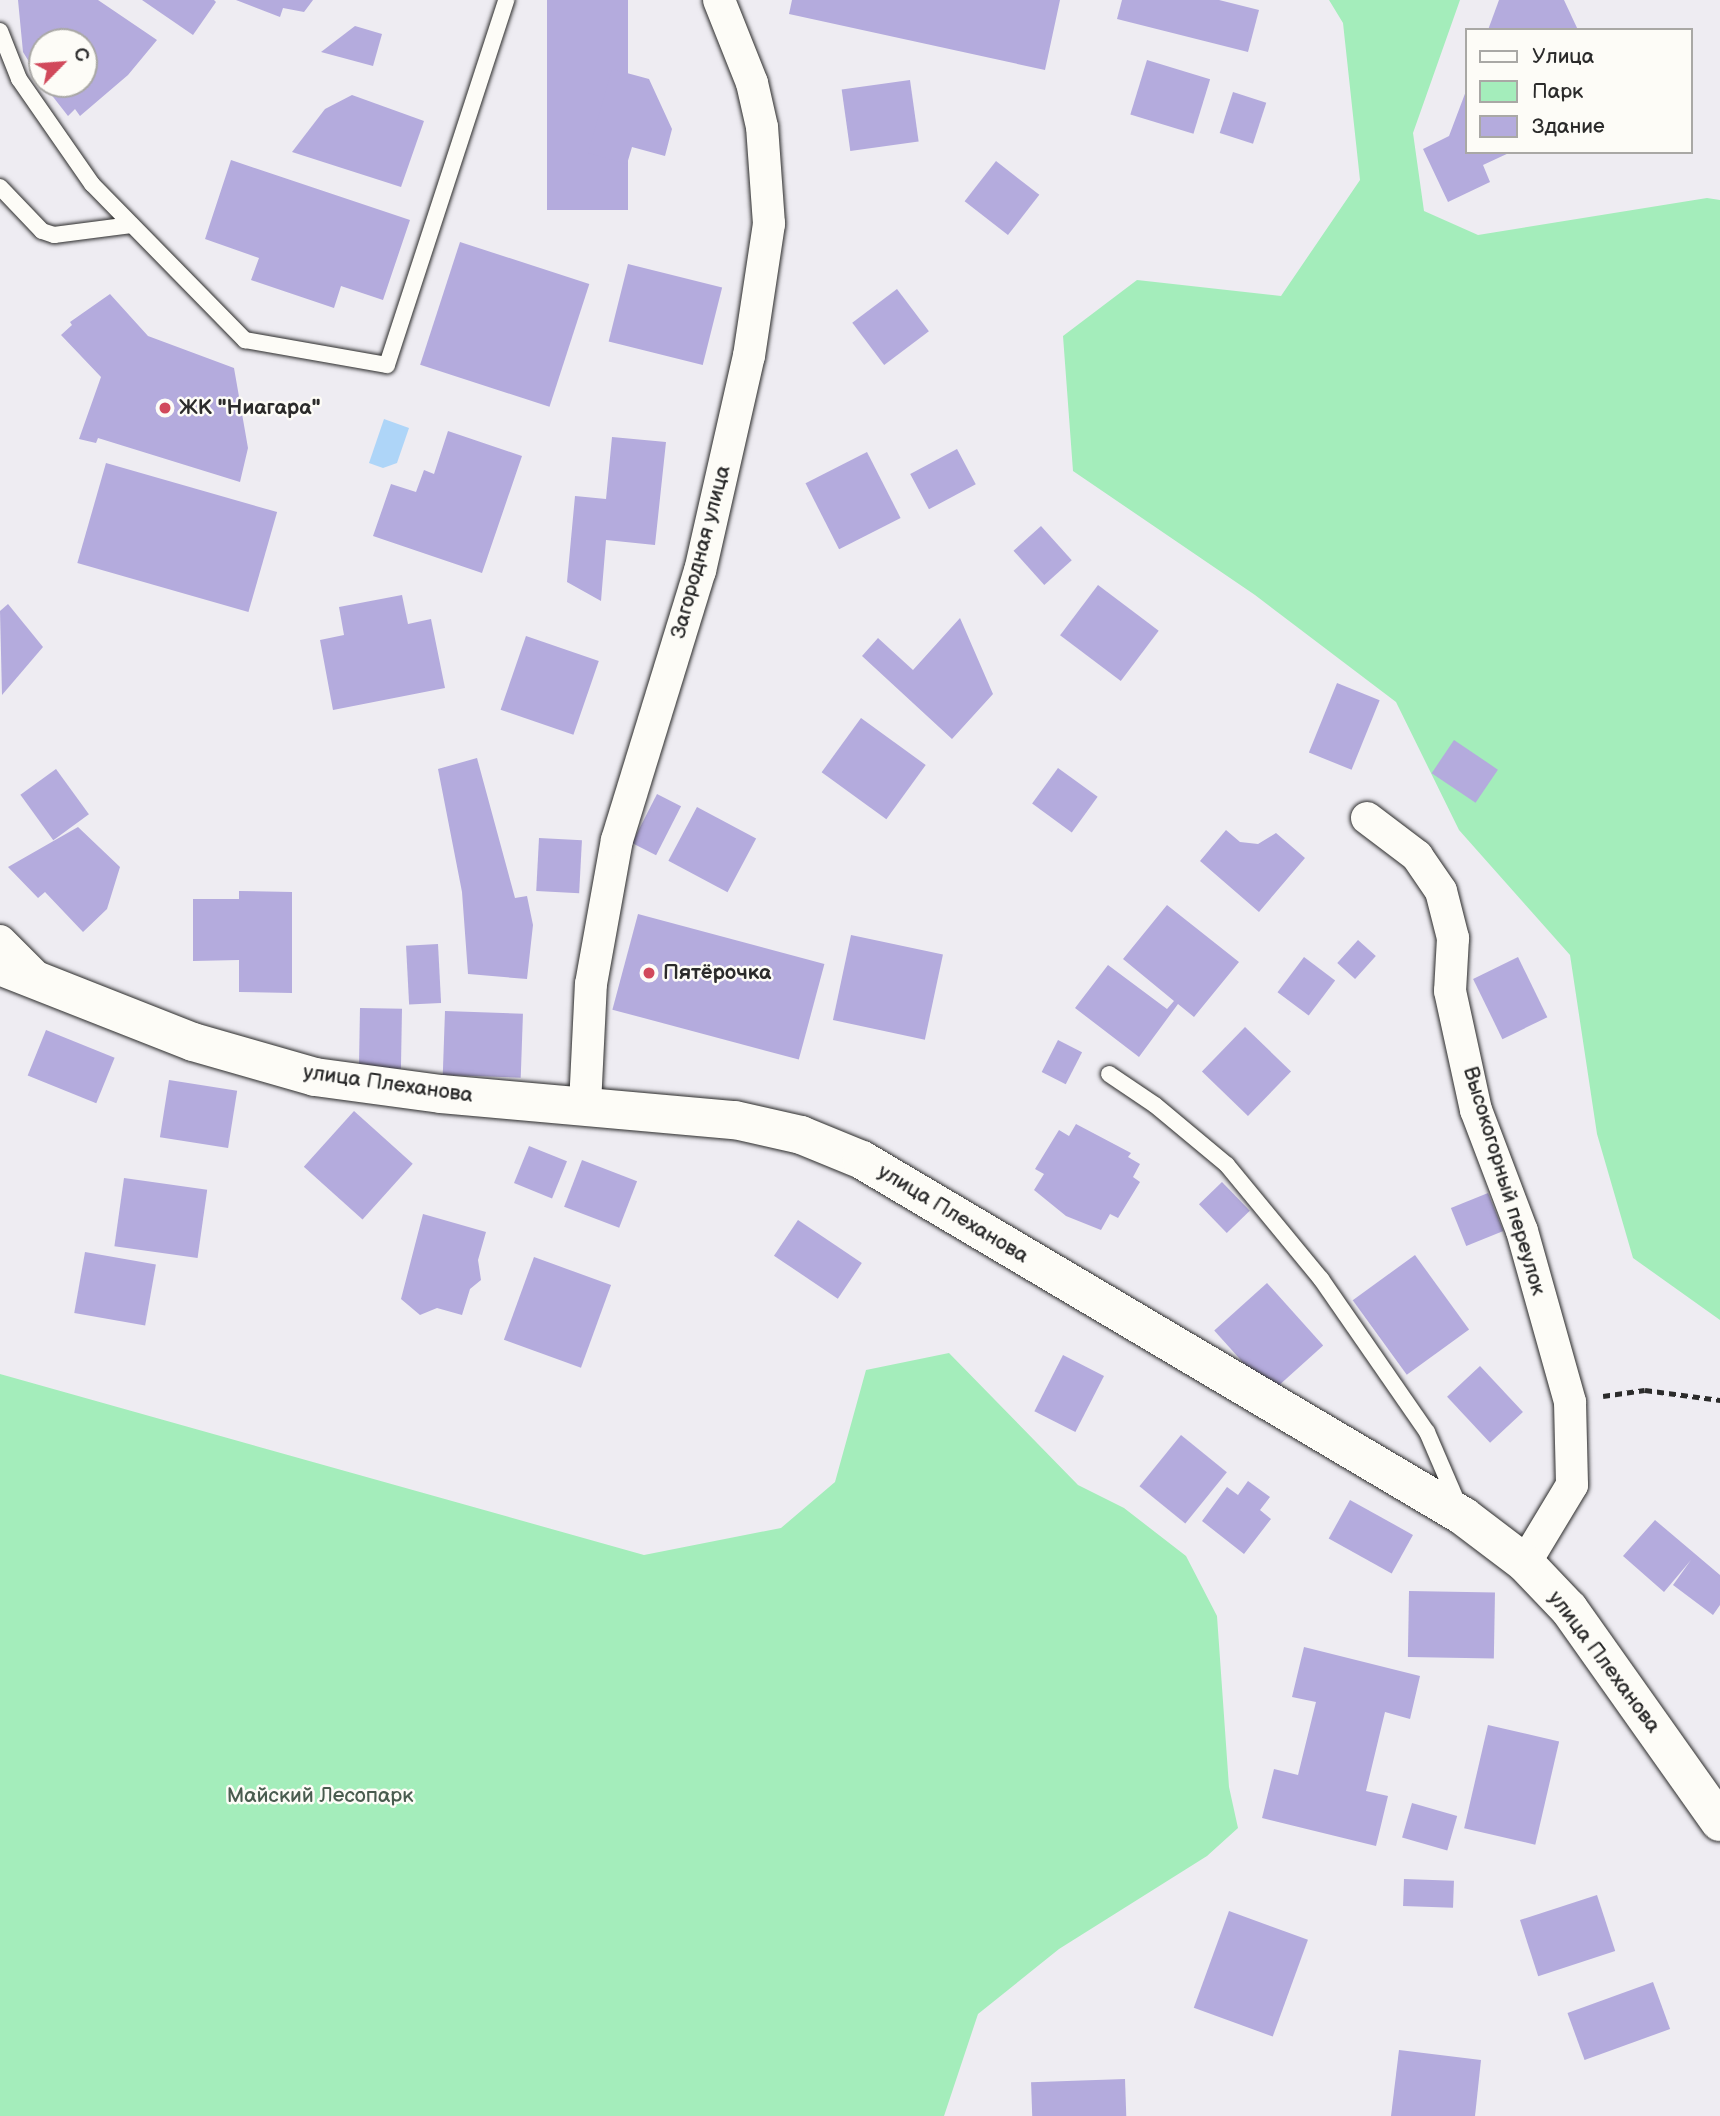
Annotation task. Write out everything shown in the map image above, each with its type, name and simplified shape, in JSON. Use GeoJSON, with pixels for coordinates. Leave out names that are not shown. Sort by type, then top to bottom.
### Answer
{"type":"FeatureCollection","features":[{"type":"Feature","properties":{"kind":"street","name":"Загородная улица"},"geometry":{"type":"LineString","coordinates":[[585,1105],[591,984],[617,840],[700,571],[750,356],[769,224],[762,127],[752,83],[719,0]]}},
{"type":"Feature","properties":{"kind":"street","name":"Высокогорный переулок"},"geometry":{"type":"LineString","coordinates":[[1367,818],[1418,856],[1441,891],[1453,937],[1450,991],[1476,1110],[1522,1230],[1570,1402],[1572,1485],[1525,1563]]}},
{"type":"Feature","properties":{"kind":"street"},"geometry":{"type":"LineString","coordinates":[[0,941],[38,979]]}},
{"type":"Feature","properties":{"kind":"street","name":"улица Плеханова"},"geometry":{"type":"LineString","coordinates":[[0,966],[193,1042],[315,1077],[441,1094],[736,1120],[801,1135],[862,1160],[1463,1516],[1525,1563],[1569,1609],[1720,1822]]}},
{"type":"Feature","properties":{"kind":"lane"},"geometry":{"type":"LineString","coordinates":[[0,32],[19,79],[93,184],[245,340],[387,365],[506,0]]}},
{"type":"Feature","properties":{"kind":"lane"},"geometry":{"type":"LineString","coordinates":[[0,187],[42,231],[54,234],[131,225]]}},
{"type":"Feature","properties":{"kind":"lane"},"geometry":{"type":"LineString","coordinates":[[1109,1074],[1155,1105],[1227,1165],[1321,1279],[1427,1432],[1463,1516]]}},
{"type":"Feature","properties":{"kind":"path"},"geometry":{"type":"LineString","coordinates":[[1570,1402],[1645,1390],[1720,1400]]}},
{"type":"Feature","properties":{"kind":"green space"},"geometry":{"type":"Polygon","coordinates":[[[1329,0],[1460,0],[1413,133],[1424,211],[1478,235],[1707,198],[1720,200],[1720,1320],[1633,1258],[1597,1134],[1570,955],[1459,830],[1396,702],[1255,595],[1073,471],[1063,336],[1137,280],[1281,296],[1360,180],[1343,23],[1329,0]]]}},
{"type":"Feature","properties":{"kind":"green space","name":"Майский Лесопарк"},"geometry":{"type":"Polygon","coordinates":[[[949,1353],[1078,1485],[1124,1508],[1186,1556],[1217,1616],[1229,1787],[1238,1828],[1207,1856],[1059,1949],[978,2014],[944,2116],[0,2116],[0,1374],[644,1555],[781,1528],[835,1482],[866,1370],[949,1353]]]}},
{"type":"Feature","properties":{"kind":"water"},"geometry":{"type":"Polygon","coordinates":[[[384,419],[409,428],[397,463],[383,468],[369,463],[384,419]]]}},
{"type":"Feature","properties":{"kind":"building"},"geometry":{"type":"Polygon","coordinates":[[[18,0],[98,0],[157,40],[128,75],[80,116],[75,109],[68,116],[54,98],[98,98],[98,28],[28,28],[28,60],[23,52],[18,0]]]}},
{"type":"Feature","properties":{"kind":"building"},"geometry":{"type":"Polygon","coordinates":[[[142,0],[214,0],[216,2],[193,35],[142,0]]]}},
{"type":"Feature","properties":{"kind":"building"},"geometry":{"type":"Polygon","coordinates":[[[236,0],[313,0],[304,12],[283,8],[280,17],[236,0]]]}},
{"type":"Feature","properties":{"kind":"building"},"geometry":{"type":"Polygon","coordinates":[[[547,0],[628,0],[628,210],[547,210],[547,0]]]}},
{"type":"Feature","properties":{"kind":"building"},"geometry":{"type":"Polygon","coordinates":[[[792,0],[1060,0],[1045,70],[789,14],[792,0]]]}},
{"type":"Feature","properties":{"kind":"building"},"geometry":{"type":"Polygon","coordinates":[[[1122,0],[1219,0],[1259,10],[1248,52],[1117,19],[1122,0]]]}},
{"type":"Feature","properties":{"kind":"building"},"geometry":{"type":"Polygon","coordinates":[[[1499,0],[1564,0],[1577,28],[1489,28],[1499,0]]]}},
{"type":"Feature","properties":{"kind":"building"},"geometry":{"type":"Polygon","coordinates":[[[355,26],[382,34],[373,66],[321,52],[355,26]]]}},
{"type":"Feature","properties":{"kind":"building"},"geometry":{"type":"Polygon","coordinates":[[[1147,60],[1210,79],[1193,134],[1130,115],[1147,60]]]}},
{"type":"Feature","properties":{"kind":"building"},"geometry":{"type":"Polygon","coordinates":[[[612,69],[649,79],[672,129],[665,156],[632,147],[627,164],[588,153],[612,69]]]}},
{"type":"Feature","properties":{"kind":"building"},"geometry":{"type":"Polygon","coordinates":[[[910,80],[919,141],[850,151],[842,90],[910,80]]]}},
{"type":"Feature","properties":{"kind":"building"},"geometry":{"type":"Polygon","coordinates":[[[1233,92],[1266,103],[1253,144],[1220,133],[1233,92]]]}},
{"type":"Feature","properties":{"kind":"building"},"geometry":{"type":"Polygon","coordinates":[[[352,95],[424,121],[401,187],[292,152],[325,109],[352,95]]]}},
{"type":"Feature","properties":{"kind":"building"},"geometry":{"type":"Polygon","coordinates":[[[1464,96],[1464,154],[1507,154],[1483,165],[1490,182],[1448,202],[1423,149],[1449,136],[1464,96]]]}},
{"type":"Feature","properties":{"kind":"building"},"geometry":{"type":"Polygon","coordinates":[[[231,160],[410,220],[383,300],[341,286],[334,308],[251,280],[259,258],[205,239],[231,160]]]}},
{"type":"Feature","properties":{"kind":"building"},"geometry":{"type":"Polygon","coordinates":[[[996,161],[1039,195],[1008,235],[965,201],[996,161]]]}},
{"type":"Feature","properties":{"kind":"building"},"geometry":{"type":"Polygon","coordinates":[[[460,242],[589,284],[549,407],[420,365],[460,242]]]}},
{"type":"Feature","properties":{"kind":"building"},"geometry":{"type":"Polygon","coordinates":[[[628,264],[722,287],[703,365],[609,342],[628,264]]]}},
{"type":"Feature","properties":{"kind":"building"},"geometry":{"type":"Polygon","coordinates":[[[897,289],[929,331],[884,365],[852,323],[897,289]]]}},
{"type":"Feature","properties":{"kind":"building","name":"ЖК \"Ниагара\""},"geometry":{"type":"Polygon","coordinates":[[[110,294],[148,336],[234,368],[248,448],[240,482],[98,438],[96,443],[79,439],[101,377],[61,335],[72,325],[70,322],[110,294]]]}},
{"type":"Feature","properties":{"kind":"building"},"geometry":{"type":"Polygon","coordinates":[[[448,431],[522,456],[482,573],[373,536],[391,484],[416,492],[424,470],[434,474],[448,431]]]}},
{"type":"Feature","properties":{"kind":"building"},"geometry":{"type":"Polygon","coordinates":[[[612,437],[666,442],[655,545],[606,540],[601,601],[567,582],[575,496],[606,499],[612,437]]]}},
{"type":"Feature","properties":{"kind":"building"},"geometry":{"type":"Polygon","coordinates":[[[957,449],[976,484],[929,509],[910,474],[957,449]]]}},
{"type":"Feature","properties":{"kind":"building"},"geometry":{"type":"Polygon","coordinates":[[[867,452],[901,518],[839,549],[806,483],[867,452]]]}},
{"type":"Feature","properties":{"kind":"building"},"geometry":{"type":"Polygon","coordinates":[[[106,463],[277,512],[248,612],[77,563],[106,463]]]}},
{"type":"Feature","properties":{"kind":"building"},"geometry":{"type":"Polygon","coordinates":[[[1041,526],[1072,560],[1044,585],[1014,551],[1041,526]]]}},
{"type":"Feature","properties":{"kind":"building"},"geometry":{"type":"Polygon","coordinates":[[[1098,585],[1159,631],[1121,681],[1060,635],[1098,585]]]}},
{"type":"Feature","properties":{"kind":"building"},"geometry":{"type":"Polygon","coordinates":[[[402,595],[408,624],[431,619],[445,688],[333,710],[320,640],[344,635],[339,607],[402,595]]]}},
{"type":"Feature","properties":{"kind":"building"},"geometry":{"type":"Polygon","coordinates":[[[8,604],[43,647],[2,695],[0,611],[8,604]]]}},
{"type":"Feature","properties":{"kind":"building"},"geometry":{"type":"Polygon","coordinates":[[[960,618],[993,694],[952,739],[862,656],[878,638],[913,670],[960,618]]]}},
{"type":"Feature","properties":{"kind":"building"},"geometry":{"type":"Polygon","coordinates":[[[526,636],[599,661],[573,735],[501,710],[526,636]]]}},
{"type":"Feature","properties":{"kind":"building"},"geometry":{"type":"Polygon","coordinates":[[[1337,683],[1380,700],[1352,770],[1309,753],[1337,683]]]}},
{"type":"Feature","properties":{"kind":"building"},"geometry":{"type":"Polygon","coordinates":[[[861,718],[926,765],[886,819],[822,772],[861,718]]]}},
{"type":"Feature","properties":{"kind":"building"},"geometry":{"type":"Polygon","coordinates":[[[1454,740],[1498,770],[1476,803],[1432,773],[1454,740]]]}},
{"type":"Feature","properties":{"kind":"building"},"geometry":{"type":"Polygon","coordinates":[[[477,758],[515,898],[527,896],[533,925],[527,979],[468,974],[462,892],[438,769],[477,758]]]}},
{"type":"Feature","properties":{"kind":"building"},"geometry":{"type":"Polygon","coordinates":[[[1058,768],[1098,797],[1072,832],[1032,804],[1058,768]]]}},
{"type":"Feature","properties":{"kind":"building"},"geometry":{"type":"Polygon","coordinates":[[[56,769],[89,814],[53,840],[20,795],[56,769]]]}},
{"type":"Feature","properties":{"kind":"building"},"geometry":{"type":"Polygon","coordinates":[[[657,794],[681,806],[656,855],[632,843],[657,794]]]}},
{"type":"Feature","properties":{"kind":"building"},"geometry":{"type":"Polygon","coordinates":[[[697,807],[756,838],[728,892],[668,861],[697,807]]]}},
{"type":"Feature","properties":{"kind":"building"},"geometry":{"type":"Polygon","coordinates":[[[78,827],[120,867],[107,909],[83,932],[45,892],[38,898],[8,867],[78,827]]]}},
{"type":"Feature","properties":{"kind":"building"},"geometry":{"type":"Polygon","coordinates":[[[1226,830],[1240,842],[1258,844],[1276,833],[1305,858],[1259,912],[1200,861],[1226,830]]]}},
{"type":"Feature","properties":{"kind":"building"},"geometry":{"type":"Polygon","coordinates":[[[539,838],[582,840],[579,893],[536,891],[539,838]]]}},
{"type":"Feature","properties":{"kind":"building"},"geometry":{"type":"Polygon","coordinates":[[[239,891],[292,892],[292,993],[239,992],[239,960],[193,961],[193,899],[239,899],[239,891]]]}},
{"type":"Feature","properties":{"kind":"building"},"geometry":{"type":"Polygon","coordinates":[[[1167,905],[1239,962],[1194,1017],[1178,1004],[1139,1057],[1075,1008],[1108,965],[1167,1009],[1174,1001],[1123,959],[1167,905]]]}},
{"type":"Feature","properties":{"kind":"building"},"geometry":{"type":"Polygon","coordinates":[[[638,914],[824,964],[799,1060],[612,1010],[638,914]]]}},
{"type":"Feature","properties":{"kind":"building"},"geometry":{"type":"Polygon","coordinates":[[[851,935],[943,955],[925,1040],[833,1020],[851,935]]]}},
{"type":"Feature","properties":{"kind":"building"},"geometry":{"type":"Polygon","coordinates":[[[1358,940],[1376,956],[1355,979],[1337,963],[1358,940]]]}},
{"type":"Feature","properties":{"kind":"building"},"geometry":{"type":"Polygon","coordinates":[[[438,944],[441,1003],[409,1005],[406,946],[438,944]]]}},
{"type":"Feature","properties":{"kind":"building"},"geometry":{"type":"Polygon","coordinates":[[[1304,957],[1335,980],[1309,1016],[1278,992],[1304,957]]]}},
{"type":"Feature","properties":{"kind":"building"},"geometry":{"type":"Polygon","coordinates":[[[1518,957],[1547,1017],[1502,1039],[1473,979],[1518,957]]]}},
{"type":"Feature","properties":{"kind":"building"},"geometry":{"type":"Polygon","coordinates":[[[360,1008],[402,1009],[401,1069],[359,1068],[360,1008]]]}},
{"type":"Feature","properties":{"kind":"building"},"geometry":{"type":"Polygon","coordinates":[[[445,1011],[523,1014],[521,1078],[443,1075],[445,1011]]]}},
{"type":"Feature","properties":{"kind":"building"},"geometry":{"type":"Polygon","coordinates":[[[1245,1027],[1291,1071],[1248,1116],[1202,1072],[1245,1027]]]}},
{"type":"Feature","properties":{"kind":"building"},"geometry":{"type":"Polygon","coordinates":[[[46,1030],[115,1058],[96,1103],[28,1075],[46,1030]]]}},
{"type":"Feature","properties":{"kind":"building"},"geometry":{"type":"Polygon","coordinates":[[[1058,1040],[1082,1052],[1066,1084],[1042,1072],[1058,1040]]]}},
{"type":"Feature","properties":{"kind":"building"},"geometry":{"type":"Polygon","coordinates":[[[169,1080],[237,1091],[228,1148],[160,1137],[169,1080]]]}},
{"type":"Feature","properties":{"kind":"building"},"geometry":{"type":"Polygon","coordinates":[[[354,1111],[413,1164],[363,1220],[304,1167],[354,1111]]]}},
{"type":"Feature","properties":{"kind":"building"},"geometry":{"type":"Polygon","coordinates":[[[1076,1124],[1131,1153],[1128,1157],[1140,1164],[1133,1177],[1140,1182],[1118,1218],[1110,1214],[1101,1230],[1066,1216],[1034,1190],[1044,1174],[1035,1169],[1059,1130],[1069,1136],[1076,1124]]]}},
{"type":"Feature","properties":{"kind":"building"},"geometry":{"type":"Polygon","coordinates":[[[529,1146],[567,1161],[552,1198],[514,1183],[529,1146]]]}},
{"type":"Feature","properties":{"kind":"building"},"geometry":{"type":"Polygon","coordinates":[[[582,1160],[637,1181],[619,1228],[564,1207],[582,1160]]]}},
{"type":"Feature","properties":{"kind":"building"},"geometry":{"type":"Polygon","coordinates":[[[124,1178],[207,1190],[198,1258],[114,1246],[124,1178]]]}},
{"type":"Feature","properties":{"kind":"building"},"geometry":{"type":"Polygon","coordinates":[[[1222,1182],[1250,1211],[1227,1233],[1199,1204],[1222,1182]]]}},
{"type":"Feature","properties":{"kind":"building"},"geometry":{"type":"Polygon","coordinates":[[[1488,1193],[1503,1231],[1466,1246],[1451,1208],[1488,1193]]]}},
{"type":"Feature","properties":{"kind":"building"},"geometry":{"type":"Polygon","coordinates":[[[423,1214],[486,1232],[478,1260],[481,1280],[470,1289],[462,1315],[437,1308],[420,1315],[401,1299],[423,1214]]]}},
{"type":"Feature","properties":{"kind":"building"},"geometry":{"type":"Polygon","coordinates":[[[798,1220],[862,1263],[838,1299],[774,1256],[798,1220]]]}},
{"type":"Feature","properties":{"kind":"building"},"geometry":{"type":"Polygon","coordinates":[[[85,1252],[156,1265],[145,1326],[74,1313],[85,1252]]]}},
{"type":"Feature","properties":{"kind":"building"},"geometry":{"type":"Polygon","coordinates":[[[1415,1255],[1469,1329],[1407,1375],[1353,1300],[1415,1255]]]}},
{"type":"Feature","properties":{"kind":"building"},"geometry":{"type":"Polygon","coordinates":[[[534,1257],[611,1285],[581,1368],[504,1340],[534,1257]]]}},
{"type":"Feature","properties":{"kind":"building"},"geometry":{"type":"Polygon","coordinates":[[[1267,1283],[1323,1345],[1270,1393],[1214,1331],[1267,1283]]]}},
{"type":"Feature","properties":{"kind":"building"},"geometry":{"type":"Polygon","coordinates":[[[1063,1355],[1104,1376],[1075,1432],[1034,1411],[1063,1355]]]}},
{"type":"Feature","properties":{"kind":"building"},"geometry":{"type":"Polygon","coordinates":[[[1480,1366],[1523,1412],[1490,1443],[1447,1397],[1480,1366]]]}},
{"type":"Feature","properties":{"kind":"building"},"geometry":{"type":"Polygon","coordinates":[[[1181,1435],[1227,1472],[1185,1523],[1139,1486],[1181,1435]]]}},
{"type":"Feature","properties":{"kind":"building"},"geometry":{"type":"Polygon","coordinates":[[[1248,1481],[1270,1497],[1260,1510],[1271,1519],[1244,1554],[1202,1521],[1227,1487],[1238,1495],[1248,1481]]]}},
{"type":"Feature","properties":{"kind":"building"},"geometry":{"type":"Polygon","coordinates":[[[1350,1500],[1413,1535],[1392,1573],[1329,1538],[1350,1500]]]}},
{"type":"Feature","properties":{"kind":"building"},"geometry":{"type":"Polygon","coordinates":[[[1655,1520],[1720,1575],[1720,1605],[1713,1615],[1673,1585],[1691,1560],[1664,1592],[1623,1556],[1655,1520]]]}},
{"type":"Feature","properties":{"kind":"building"},"geometry":{"type":"Polygon","coordinates":[[[1409,1591],[1495,1593],[1494,1658],[1408,1657],[1409,1591]]]}},
{"type":"Feature","properties":{"kind":"building"},"geometry":{"type":"Polygon","coordinates":[[[1304,1647],[1420,1676],[1410,1719],[1385,1712],[1366,1791],[1388,1796],[1376,1846],[1262,1818],[1274,1769],[1298,1775],[1316,1702],[1292,1697],[1304,1647]]]}},
{"type":"Feature","properties":{"kind":"building"},"geometry":{"type":"Polygon","coordinates":[[[1488,1725],[1559,1741],[1535,1845],[1464,1828],[1488,1725]]]}},
{"type":"Feature","properties":{"kind":"building"},"geometry":{"type":"Polygon","coordinates":[[[1412,1803],[1457,1816],[1447,1851],[1402,1838],[1412,1803]]]}},
{"type":"Feature","properties":{"kind":"building"},"geometry":{"type":"Polygon","coordinates":[[[1404,1879],[1454,1881],[1453,1908],[1403,1906],[1404,1879]]]}},
{"type":"Feature","properties":{"kind":"building"},"geometry":{"type":"Polygon","coordinates":[[[1597,1895],[1615,1951],[1538,1976],[1520,1920],[1597,1895]]]}},
{"type":"Feature","properties":{"kind":"building"},"geometry":{"type":"Polygon","coordinates":[[[1229,1911],[1308,1940],[1273,2037],[1194,2008],[1229,1911]]]}},
{"type":"Feature","properties":{"kind":"building"},"geometry":{"type":"Polygon","coordinates":[[[1653,1982],[1670,2029],[1585,2060],[1567,2013],[1653,1982]]]}},
{"type":"Feature","properties":{"kind":"building"},"geometry":{"type":"Polygon","coordinates":[[[1399,2050],[1481,2060],[1475,2116],[1391,2116],[1399,2050]]]}},
{"type":"Feature","properties":{"kind":"building"},"geometry":{"type":"Polygon","coordinates":[[[1125,2079],[1126,2116],[1032,2116],[1031,2082],[1125,2079]]]}},
{"type":"Feature","properties":{"kind":"place","name":"ЖК \"Ниагара\""},"geometry":{"type":"Point","coordinates":[165,408]}},
{"type":"Feature","properties":{"kind":"place","name":"Пятёрочка"},"geometry":{"type":"Point","coordinates":[649,973]}}]}
